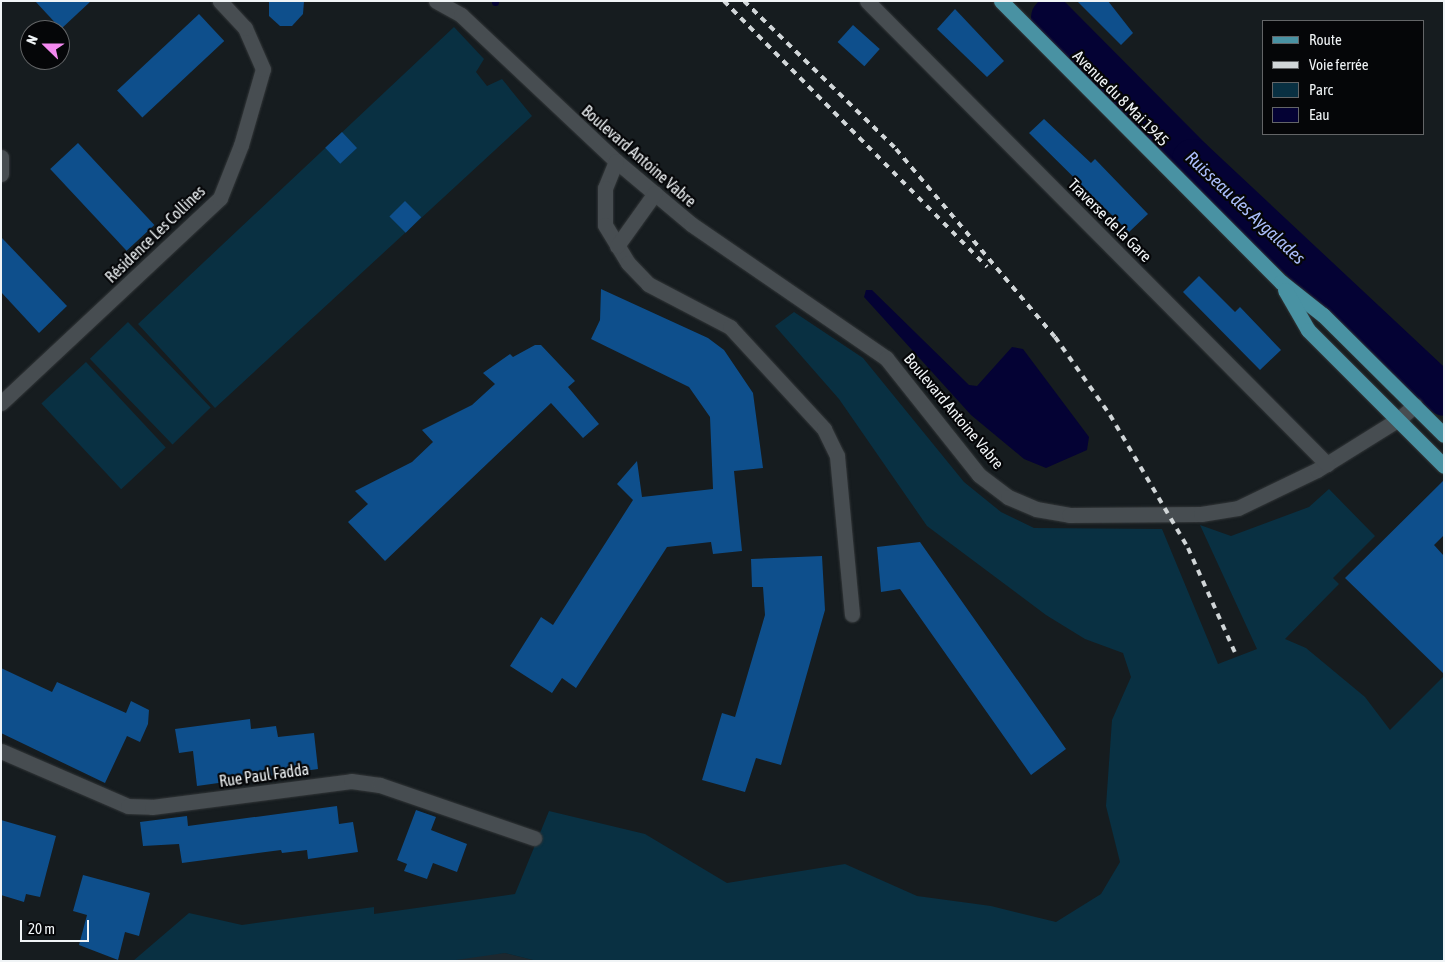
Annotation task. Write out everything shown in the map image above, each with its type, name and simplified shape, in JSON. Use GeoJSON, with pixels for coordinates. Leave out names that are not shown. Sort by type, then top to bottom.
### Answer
{"type":"FeatureCollection","features":[{"type":"Feature","properties":{"kind":"main road","name":"Avenue du 8 Mai 1945"},"geometry":{"type":"LineString","coordinates":[[1001,1],[1281,282],[1323,315],[1415,404],[1444,435]]}},
{"type":"Feature","properties":{"kind":"main road","name":"Avenue du 8 Mai 1945"},"geometry":{"type":"LineString","coordinates":[[1281,282],[1308,330],[1444,466]]}},
{"type":"Feature","properties":{"kind":"street","name":"Résidence Les Collines"},"geometry":{"type":"LineString","coordinates":[[1,403],[220,198],[242,145],[262,69],[245,28],[220,1]]}},
{"type":"Feature","properties":{"kind":"street","name":"Boulevard Antoine Vabre"},"geometry":{"type":"LineString","coordinates":[[436,1],[461,15],[616,161],[740,261],[886,358],[979,475],[1008,497],[1036,509],[1069,515],[1202,514],[1238,508],[1327,464],[1399,419],[1415,404]]}},
{"type":"Feature","properties":{"kind":"street","name":"Traverse de la Gare"},"geometry":{"type":"LineString","coordinates":[[867,1],[1327,464]]}},
{"type":"Feature","properties":{"kind":"street"},"geometry":{"type":"LineString","coordinates":[[1,157],[1,174]]}},
{"type":"Feature","properties":{"kind":"street"},"geometry":{"type":"LineString","coordinates":[[616,161],[605,197],[605,225],[617,246],[648,284],[730,328],[824,429],[837,456],[852,614]]}},
{"type":"Feature","properties":{"kind":"street"},"geometry":{"type":"LineString","coordinates":[[617,246],[655,193]]}},
{"type":"Feature","properties":{"kind":"street","name":"Rue Paul Fadda"},"geometry":{"type":"LineString","coordinates":[[1,751],[128,806],[152,808],[351,781],[380,784],[534,838]]}},
{"type":"Feature","properties":{"kind":"shaded area"},"geometry":{"type":"Polygon","coordinates":[[[505,953],[537,961],[449,961],[451,958],[505,953]]]}},
{"type":"Feature","properties":{"kind":"green space"},"geometry":{"type":"Polygon","coordinates":[[[454,27],[484,59],[476,72],[487,86],[502,79],[532,116],[215,408],[138,324],[454,27]]]}},
{"type":"Feature","properties":{"kind":"green space"},"geometry":{"type":"Polygon","coordinates":[[[794,312],[863,358],[964,482],[1001,512],[1034,528],[1162,529],[1218,664],[1257,649],[1200,525],[1231,536],[1309,507],[1329,489],[1375,536],[1333,578],[1339,584],[1285,639],[1306,648],[1365,697],[1390,730],[1444,676],[1444,961],[537,961],[505,953],[449,961],[133,961],[189,913],[242,925],[374,907],[374,914],[515,894],[549,811],[645,834],[727,883],[845,864],[917,896],[991,906],[1056,922],[1101,894],[1120,862],[1106,806],[1112,720],[1131,677],[1123,653],[1085,639],[1046,615],[927,526],[839,399],[775,326],[794,312]]]}},
{"type":"Feature","properties":{"kind":"green space"},"geometry":{"type":"Polygon","coordinates":[[[128,322],[211,408],[173,444],[90,359],[128,322]]]}},
{"type":"Feature","properties":{"kind":"green space"},"geometry":{"type":"Polygon","coordinates":[[[86,362],[166,448],[121,489],[41,404],[86,362]]]}},
{"type":"Feature","properties":{"kind":"water"},"geometry":{"type":"Polygon","coordinates":[[[866,290],[872,290],[969,385],[977,386],[1012,347],[1023,349],[1089,437],[1087,450],[1046,468],[1024,459],[971,415],[864,297],[866,290]]]}},
{"type":"Feature","properties":{"kind":"building"},"geometry":{"type":"Polygon","coordinates":[[[35,1],[91,1],[70,21],[53,20],[35,1]]]}},
{"type":"Feature","properties":{"kind":"building"},"geometry":{"type":"Polygon","coordinates":[[[269,1],[304,1],[303,14],[292,26],[280,26],[269,16],[269,1]]]}},
{"type":"Feature","properties":{"kind":"building"},"geometry":{"type":"Polygon","coordinates":[[[1077,1],[1108,1],[1133,33],[1121,45],[1077,1]]]}},
{"type":"Feature","properties":{"kind":"building"},"geometry":{"type":"Polygon","coordinates":[[[955,9],[1004,61],[987,77],[937,29],[955,9]]]}},
{"type":"Feature","properties":{"kind":"building"},"geometry":{"type":"Polygon","coordinates":[[[199,14],[224,41],[142,117],[117,90],[199,14]]]}},
{"type":"Feature","properties":{"kind":"building"},"geometry":{"type":"Polygon","coordinates":[[[853,25],[880,49],[864,66],[838,42],[853,25]]]}},
{"type":"Feature","properties":{"kind":"building"},"geometry":{"type":"Polygon","coordinates":[[[1044,119],[1091,163],[1095,159],[1148,214],[1129,232],[1029,133],[1044,119]]]}},
{"type":"Feature","properties":{"kind":"building"},"geometry":{"type":"Polygon","coordinates":[[[342,132],[357,148],[340,164],[325,148],[342,132]]]}},
{"type":"Feature","properties":{"kind":"building"},"geometry":{"type":"Polygon","coordinates":[[[78,143],[154,225],[127,251],[50,169],[78,143]]]}},
{"type":"Feature","properties":{"kind":"building"},"geometry":{"type":"Polygon","coordinates":[[[405,201],[421,217],[406,233],[389,217],[405,201]]]}},
{"type":"Feature","properties":{"kind":"building"},"geometry":{"type":"Polygon","coordinates":[[[1,237],[67,306],[39,333],[1,292],[1,237]]]}},
{"type":"Feature","properties":{"kind":"building"},"geometry":{"type":"Polygon","coordinates":[[[1199,276],[1235,312],[1240,307],[1281,350],[1260,370],[1183,292],[1199,276]]]}},
{"type":"Feature","properties":{"kind":"building"},"geometry":{"type":"Polygon","coordinates":[[[601,289],[708,338],[724,350],[753,393],[763,468],[734,471],[742,551],[713,554],[711,542],[667,547],[576,688],[562,678],[552,693],[510,666],[541,617],[553,625],[633,500],[617,484],[637,461],[642,497],[713,489],[710,417],[689,387],[591,339],[600,320],[601,289]]]}},
{"type":"Feature","properties":{"kind":"building"},"geometry":{"type":"Polygon","coordinates":[[[535,345],[541,345],[575,381],[568,387],[599,424],[583,438],[551,403],[385,561],[348,522],[368,504],[355,491],[412,462],[433,442],[422,430],[472,405],[495,384],[483,373],[510,354],[513,357],[535,345]]]}},
{"type":"Feature","properties":{"kind":"building"},"geometry":{"type":"Polygon","coordinates":[[[1444,480],[1444,535],[1434,545],[1444,556],[1444,674],[1345,578],[1444,480]]]}},
{"type":"Feature","properties":{"kind":"building"},"geometry":{"type":"Polygon","coordinates":[[[920,542],[1066,749],[1031,775],[900,589],[881,592],[877,547],[920,542]]]}},
{"type":"Feature","properties":{"kind":"building"},"geometry":{"type":"Polygon","coordinates":[[[822,556],[825,610],[781,765],[756,758],[745,792],[702,780],[722,713],[735,717],[765,615],[763,587],[752,587],[751,559],[822,556]]]}},
{"type":"Feature","properties":{"kind":"building"},"geometry":{"type":"Polygon","coordinates":[[[1,668],[52,692],[57,682],[126,713],[131,701],[149,710],[148,724],[140,742],[127,736],[105,783],[1,733],[1,668]]]}},
{"type":"Feature","properties":{"kind":"building"},"geometry":{"type":"Polygon","coordinates":[[[250,719],[251,729],[276,726],[278,737],[314,733],[318,769],[197,786],[193,751],[179,753],[175,729],[250,719]]]}},
{"type":"Feature","properties":{"kind":"building"},"geometry":{"type":"Polygon","coordinates":[[[337,806],[339,824],[353,822],[358,852],[308,859],[307,850],[282,853],[281,850],[182,863],[179,844],[143,846],[140,822],[187,816],[188,826],[337,806]]]}},
{"type":"Feature","properties":{"kind":"building"},"geometry":{"type":"Polygon","coordinates":[[[416,810],[436,817],[431,830],[467,844],[457,872],[433,863],[427,879],[404,871],[407,864],[397,860],[416,810]]]}},
{"type":"Feature","properties":{"kind":"building"},"geometry":{"type":"Polygon","coordinates":[[[1,820],[56,836],[40,897],[26,894],[24,902],[1,895],[1,820]]]}},
{"type":"Feature","properties":{"kind":"building"},"geometry":{"type":"Polygon","coordinates":[[[83,875],[150,893],[139,936],[125,932],[118,960],[79,945],[87,915],[73,911],[83,875]]]}},
{"type":"Feature","properties":{"kind":"waterway","name":"Ruisseau des Aygalades"},"geometry":{"type":"LineString","coordinates":[[1051,17],[1192,159],[1444,395]]}},
{"type":"Feature","properties":{"kind":"railway"},"geometry":{"type":"LineString","coordinates":[[724,1],[987,267]]}},
{"type":"Feature","properties":{"kind":"railway"},"geometry":{"type":"LineString","coordinates":[[744,1],[896,149],[1055,337],[1110,415],[1188,548],[1237,657]]}}]}
